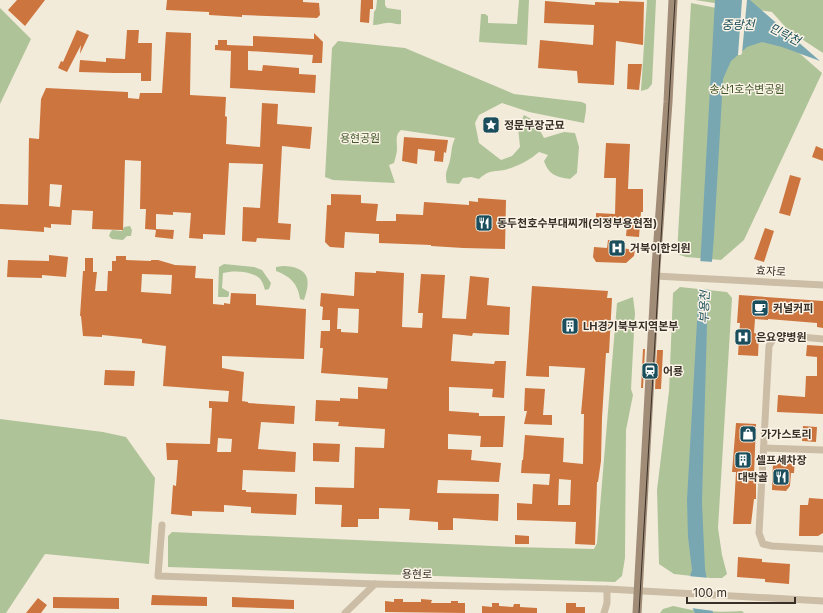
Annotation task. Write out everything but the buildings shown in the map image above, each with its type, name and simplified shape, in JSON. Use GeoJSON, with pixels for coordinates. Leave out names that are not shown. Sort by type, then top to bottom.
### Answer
{"type":"FeatureCollection","features":[{"type":"Feature","properties":{"kind":"main road"},"geometry":{"type":"LineString","coordinates":[[637,613],[655,276],[668,102],[673,0]]}},
{"type":"Feature","properties":{"kind":"street","name":"효자로"},"geometry":{"type":"LineString","coordinates":[[655,276],[823,285]]}},
{"type":"Feature","properties":{"kind":"street"},"geometry":{"type":"LineString","coordinates":[[823,339],[779,335],[773,339],[769,346],[759,533],[763,544],[772,546],[823,549]]}},
{"type":"Feature","properties":{"kind":"street"},"geometry":{"type":"LineString","coordinates":[[764,448],[823,450]]}},
{"type":"Feature","properties":{"kind":"street","name":"용현로"},"geometry":{"type":"LineString","coordinates":[[162,525],[158,576],[375,584],[607,589],[638,592],[675,592],[726,596],[823,600]]}},
{"type":"Feature","properties":{"kind":"street"},"geometry":{"type":"LineString","coordinates":[[345,613],[375,584]]}},
{"type":"Feature","properties":{"kind":"street"},"geometry":{"type":"LineString","coordinates":[[604,613],[607,604],[607,589]]}},
{"type":"Feature","properties":{"kind":"green space"},"geometry":{"type":"Polygon","coordinates":[[[377,0],[385,0],[385,5],[387,8],[401,10],[401,24],[389,23],[373,25],[377,0]]]}},
{"type":"Feature","properties":{"kind":"green space"},"geometry":{"type":"Polygon","coordinates":[[[519,0],[529,0],[527,45],[479,42],[481,14],[488,16],[488,23],[517,24],[519,0]]]}},
{"type":"Feature","properties":{"kind":"green space"},"geometry":{"type":"Polygon","coordinates":[[[647,0],[656,0],[652,84],[648,89],[641,91],[647,0]]]}},
{"type":"Feature","properties":{"kind":"green space"},"geometry":{"type":"Polygon","coordinates":[[[695,0],[823,0],[823,53],[788,30],[772,12],[695,0]]]}},
{"type":"Feature","properties":{"kind":"green space","name":"송산1호수변공원"},"geometry":{"type":"Polygon","coordinates":[[[691,3],[757,16],[822,73],[744,240],[721,260],[686,257],[677,254],[691,3]]]}},
{"type":"Feature","properties":{"kind":"green space"},"geometry":{"type":"Polygon","coordinates":[[[0,8],[31,39],[0,104],[0,8]]]}},
{"type":"Feature","properties":{"kind":"green space","name":"용현공원"},"geometry":{"type":"Polygon","coordinates":[[[338,41],[405,48],[514,94],[582,102],[586,104],[584,123],[529,112],[502,103],[479,115],[475,123],[479,143],[501,160],[512,156],[520,147],[518,127],[524,115],[535,121],[544,138],[564,132],[575,133],[579,147],[577,173],[570,179],[554,174],[548,169],[544,161],[548,155],[539,152],[521,164],[508,169],[490,172],[479,179],[471,177],[463,178],[459,184],[447,183],[446,174],[455,138],[401,130],[397,136],[397,151],[394,163],[389,165],[395,183],[333,180],[325,177],[332,48],[338,41]]]}},
{"type":"Feature","properties":{"kind":"green space"},"geometry":{"type":"Polygon","coordinates":[[[130,226],[132,230],[131,236],[127,236],[123,240],[112,239],[109,236],[112,230],[122,231],[124,227],[130,226]]]}},
{"type":"Feature","properties":{"kind":"green space"},"geometry":{"type":"Polygon","coordinates":[[[224,264],[254,267],[262,270],[271,283],[269,289],[265,290],[261,280],[254,275],[244,272],[228,272],[223,273],[222,288],[229,292],[229,295],[228,297],[218,297],[219,267],[224,264]]]}},
{"type":"Feature","properties":{"kind":"green space"},"geometry":{"type":"Polygon","coordinates":[[[283,266],[298,269],[303,271],[306,275],[308,286],[304,300],[300,299],[297,289],[292,281],[285,275],[276,271],[276,267],[283,266]]]}},
{"type":"Feature","properties":{"kind":"green space"},"geometry":{"type":"Polygon","coordinates":[[[680,287],[727,292],[732,298],[718,528],[722,555],[727,574],[722,578],[674,574],[659,564],[657,490],[669,391],[673,293],[680,287]]]}},
{"type":"Feature","properties":{"kind":"green space"},"geometry":{"type":"Polygon","coordinates":[[[633,297],[635,313],[631,389],[633,395],[626,430],[625,558],[622,576],[615,582],[168,567],[168,536],[172,532],[514,547],[594,549],[597,543],[617,303],[633,297]]]}},
{"type":"Feature","properties":{"kind":"green space"},"geometry":{"type":"Polygon","coordinates":[[[0,419],[103,432],[126,437],[155,478],[149,564],[45,554],[6,613],[0,613],[0,419]]]}},
{"type":"Feature","properties":{"kind":"green space"},"geometry":{"type":"Polygon","coordinates":[[[673,606],[698,611],[742,611],[744,613],[660,613],[663,609],[673,606]]]}},
{"type":"Feature","properties":{"kind":"water","name":"중랑천"},"geometry":{"type":"Polygon","coordinates":[[[715,0],[750,0],[820,61],[782,47],[762,42],[747,47],[731,61],[723,79],[714,236],[707,325],[702,502],[705,569],[713,613],[695,613],[685,593],[692,570],[688,537],[687,500],[715,0]]]}},
{"type":"Feature","properties":{"kind":"pier"},"geometry":{"type":"Polygon","coordinates":[[[742,0],[747,0],[742,53],[741,55],[738,55],[742,0]]]}},
{"type":"Feature","properties":{"kind":"pier"},"geometry":{"type":"Polygon","coordinates":[[[698,261],[714,262],[712,290],[697,289],[698,261]]]}},
{"type":"Feature","properties":{"kind":"pier"},"geometry":{"type":"Polygon","coordinates":[[[688,576],[709,578],[714,611],[691,608],[683,593],[688,576]]]}},
{"type":"Feature","properties":{"kind":"tram line"},"geometry":{"type":"LineString","coordinates":[[639,613],[675,0]]}},
{"type":"Feature","properties":{"kind":"place","name":"정문부장군묘"},"geometry":{"type":"Point","coordinates":[491,125]}},
{"type":"Feature","properties":{"kind":"place","name":"동두천호수부대찌개(의정부용현점)"},"geometry":{"type":"Point","coordinates":[484,223]}},
{"type":"Feature","properties":{"kind":"place","name":"거북이한의원"},"geometry":{"type":"Point","coordinates":[617,248]}},
{"type":"Feature","properties":{"kind":"place","name":"커널커피"},"geometry":{"type":"Point","coordinates":[760,308]}},
{"type":"Feature","properties":{"kind":"place","name":"LH경기북부지역본부"},"geometry":{"type":"Point","coordinates":[570,326]}},
{"type":"Feature","properties":{"kind":"place","name":"은요양병원"},"geometry":{"type":"Point","coordinates":[743,337]}},
{"type":"Feature","properties":{"kind":"place","name":"어룡"},"geometry":{"type":"Point","coordinates":[650,371]}},
{"type":"Feature","properties":{"kind":"place","name":"가가스토리"},"geometry":{"type":"Point","coordinates":[748,434]}},
{"type":"Feature","properties":{"kind":"place","name":"셀프세차장"},"geometry":{"type":"Point","coordinates":[743,460]}},
{"type":"Feature","properties":{"kind":"place","name":"대박골"},"geometry":{"type":"Point","coordinates":[781,477]}},
{"type":"Feature","properties":{"kind":"water label","name":"민락천"},"geometry":{"type":"Point","coordinates":[785,34]}},
{"type":"Feature","properties":{"kind":"water label","name":"부용천"},"geometry":{"type":"Point","coordinates":[704,307]}}]}
